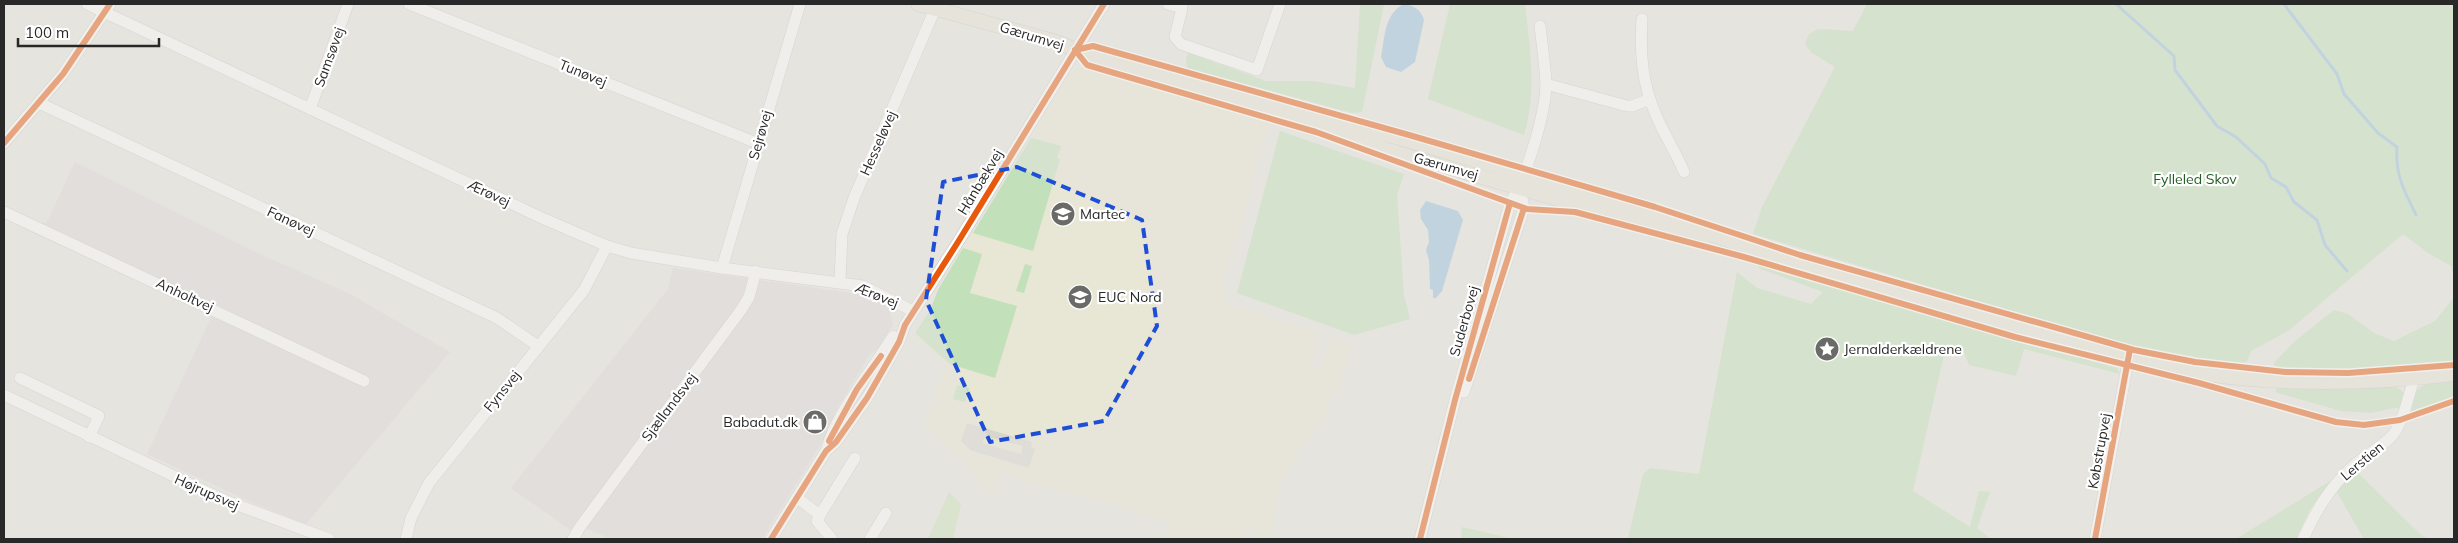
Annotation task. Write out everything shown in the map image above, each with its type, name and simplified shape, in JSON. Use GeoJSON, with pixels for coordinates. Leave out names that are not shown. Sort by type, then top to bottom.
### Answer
{"type":"FeatureCollection","features":[{"type":"Feature","properties":{"kind":"main road","name":"Gærumvej"},"geometry":{"type":"LineString","coordinates":[[918,4],[1057,42],[1111,62],[1289,113],[1317,125],[1416,158],[1522,181],[1642,224],[1727,245],[1747,247],[2106,353],[2200,373],[2266,381],[2366,382],[2454,374]]}},
{"type":"Feature","properties":{"kind":"street","name":"Ærøvej"},"geometry":{"type":"LineString","coordinates":[[87,4],[107,8],[310,109],[542,218],[607,246],[657,258],[840,282],[880,292],[913,311]]}},
{"type":"Feature","properties":{"kind":"street","name":"Samsøvej"},"geometry":{"type":"LineString","coordinates":[[310,109],[348,4]]}},
{"type":"Feature","properties":{"kind":"street","name":"Tunøvej"},"geometry":{"type":"LineString","coordinates":[[409,4],[758,143]]}},
{"type":"Feature","properties":{"kind":"street","name":"Sejrøvej"},"geometry":{"type":"LineString","coordinates":[[722,268],[800,4]]}},
{"type":"Feature","properties":{"kind":"street","name":"Hånbækvej"},"geometry":{"type":"LineString","coordinates":[[771,539],[826,451],[836,442],[866,398],[899,342],[905,325],[913,311],[958,242],[1104,4]]}},
{"type":"Feature","properties":{"kind":"street"},"geometry":{"type":"LineString","coordinates":[[1168,4],[1183,6],[1175,37],[1181,44],[1257,70],[1280,4]]}},
{"type":"Feature","properties":{"kind":"street"},"geometry":{"type":"LineString","coordinates":[[4,143],[39,104],[70,65],[107,8]]}},
{"type":"Feature","properties":{"kind":"street","name":"Hesseløvej"},"geometry":{"type":"LineString","coordinates":[[840,282],[842,234],[854,198],[935,9]]}},
{"type":"Feature","properties":{"kind":"street"},"geometry":{"type":"LineString","coordinates":[[1642,19],[1643,74],[1650,98],[1684,172]]}},
{"type":"Feature","properties":{"kind":"street","name":"Suderbovej"},"geometry":{"type":"LineString","coordinates":[[1420,539],[1457,391],[1510,204],[1522,181],[1541,113],[1546,84],[1540,26]]}},
{"type":"Feature","properties":{"kind":"street"},"geometry":{"type":"LineString","coordinates":[[1546,84],[1627,106],[1632,106],[1650,98]]}},
{"type":"Feature","properties":{"kind":"street","name":"Fanøvej"},"geometry":{"type":"LineString","coordinates":[[39,104],[496,318],[538,346]]}},
{"type":"Feature","properties":{"kind":"street","name":"Anholtvej"},"geometry":{"type":"LineString","coordinates":[[4,212],[364,381]]}},
{"type":"Feature","properties":{"kind":"street","name":"Fynsvej"},"geometry":{"type":"LineString","coordinates":[[406,539],[411,518],[429,483],[584,290],[607,246]]}},
{"type":"Feature","properties":{"kind":"street","name":"Sjællandsvej"},"geometry":{"type":"LineString","coordinates":[[573,539],[741,310],[748,297],[756,271]]}},
{"type":"Feature","properties":{"kind":"street","name":"Købstrupvej"},"geometry":{"type":"LineString","coordinates":[[2095,539],[2127,367]]}},
{"type":"Feature","properties":{"kind":"street"},"geometry":{"type":"LineString","coordinates":[[20,378],[99,416],[89,437]]}},
{"type":"Feature","properties":{"kind":"street","name":"Lerstien"},"geometry":{"type":"LineString","coordinates":[[2303,539],[2314,514],[2332,487],[2353,466],[2392,436],[2398,426],[2414,379]]}},
{"type":"Feature","properties":{"kind":"street","name":"Højrupsvej"},"geometry":{"type":"LineString","coordinates":[[4,395],[224,500],[328,539]]}},
{"type":"Feature","properties":{"kind":"street"},"geometry":{"type":"LineString","coordinates":[[832,539],[817,521],[855,458]]}},
{"type":"Feature","properties":{"kind":"street"},"geometry":{"type":"LineString","coordinates":[[797,498],[820,515]]}},
{"type":"Feature","properties":{"kind":"street"},"geometry":{"type":"LineString","coordinates":[[870,539],[886,513]]}},
{"type":"Feature","properties":{"kind":"highlighted area"},"geometry":{"type":"Polygon","coordinates":[[[1017,167],[1142,220],[1157,326],[1104,421],[990,442],[926,300],[943,182],[1017,167]]]}},
{"type":"Feature","properties":{"kind":"shaded area","name":"EUC Nord"},"geometry":{"type":"Polygon","coordinates":[[[1086,67],[1270,122],[1227,269],[1224,287],[1227,305],[1320,333],[1310,365],[1313,368],[1317,369],[1324,364],[1330,342],[1336,337],[1352,343],[1337,391],[1333,392],[1327,414],[1301,447],[1277,491],[1273,526],[1275,539],[1255,539],[1253,532],[1247,527],[1242,539],[1164,539],[1169,522],[1001,473],[995,493],[986,494],[980,489],[982,482],[922,419],[931,412],[946,363],[914,335],[930,311],[938,290],[1072,71],[1086,67]]]}},
{"type":"Feature","properties":{"kind":"shaded area"},"geometry":{"type":"Polygon","coordinates":[[[75,162],[255,252],[350,294],[450,352],[306,524],[251,502],[147,454],[212,316],[23,228],[47,222],[75,162]]]}},
{"type":"Feature","properties":{"kind":"shaded area"},"geometry":{"type":"Polygon","coordinates":[[[673,268],[859,294],[888,305],[893,324],[878,349],[870,354],[835,412],[830,429],[762,539],[611,539],[588,529],[569,529],[511,488],[668,289],[673,268]]]}},
{"type":"Feature","properties":{"kind":"shaded area"},"geometry":{"type":"Polygon","coordinates":[[[967,423],[1032,442],[1031,448],[1035,449],[1029,468],[970,450],[961,441],[967,423]],[[985,436],[982,443],[1021,454],[1023,446],[985,436]]]}},
{"type":"Feature","properties":{"kind":"green space"},"geometry":{"type":"Polygon","coordinates":[[[1360,4],[1384,4],[1362,112],[1352,113],[1187,68],[1186,57],[1189,53],[1266,81],[1312,81],[1355,88],[1360,4]]]}},
{"type":"Feature","properties":{"kind":"green space"},"geometry":{"type":"Polygon","coordinates":[[[1450,4],[1525,4],[1531,86],[1528,118],[1524,135],[1428,99],[1450,4]]]}},
{"type":"Feature","properties":{"kind":"green space","name":"Fylleled Skov"},"geometry":{"type":"Polygon","coordinates":[[[1867,4],[2454,4],[2454,276],[2451,266],[2428,253],[2403,234],[2288,331],[2251,351],[2247,361],[2240,364],[2135,348],[1753,234],[1762,207],[1835,67],[1812,53],[1805,44],[1809,34],[1818,29],[1853,31],[1867,4]]]}},
{"type":"Feature","properties":{"kind":"green space"},"geometry":{"type":"Polygon","coordinates":[[[1280,131],[1404,174],[1397,195],[1404,295],[1410,319],[1354,335],[1237,293],[1280,131]]]}},
{"type":"Feature","properties":{"kind":"green space"},"geometry":{"type":"Polygon","coordinates":[[[1031,138],[1061,146],[1057,158],[1060,159],[1033,251],[973,233],[1031,138]]]}},
{"type":"Feature","properties":{"kind":"green space"},"geometry":{"type":"Polygon","coordinates":[[[963,248],[982,254],[970,293],[1017,306],[995,378],[950,364],[915,333],[930,311],[938,290],[963,248]]]}},
{"type":"Feature","properties":{"kind":"green space"},"geometry":{"type":"Polygon","coordinates":[[[1754,262],[1862,296],[2117,368],[2120,374],[2024,349],[2016,376],[1969,365],[1963,350],[1946,346],[1913,491],[1970,527],[1979,491],[1990,492],[1977,528],[1991,539],[1628,539],[1643,474],[1650,468],[1699,474],[1737,272],[1757,288],[1811,304],[1823,292],[1761,269],[1754,262]]]}},
{"type":"Feature","properties":{"kind":"green space"},"geometry":{"type":"Polygon","coordinates":[[[1025,264],[1032,266],[1024,293],[1016,291],[1025,264]]]}},
{"type":"Feature","properties":{"kind":"green space"},"geometry":{"type":"Polygon","coordinates":[[[2454,297],[2454,361],[2335,370],[2275,368],[2274,363],[2295,341],[2334,310],[2348,314],[2374,333],[2394,341],[2435,321],[2454,297]]]}},
{"type":"Feature","properties":{"kind":"green space"},"geometry":{"type":"Polygon","coordinates":[[[2454,380],[2454,398],[2405,415],[2417,390],[2427,384],[2454,380]]]}},
{"type":"Feature","properties":{"kind":"green space"},"geometry":{"type":"Polygon","coordinates":[[[957,385],[969,388],[965,402],[953,399],[957,385]]]}},
{"type":"Feature","properties":{"kind":"green space"},"geometry":{"type":"Polygon","coordinates":[[[2395,386],[2403,392],[2405,397],[2400,407],[2370,413],[2341,411],[2275,392],[2277,388],[2395,386]]]}},
{"type":"Feature","properties":{"kind":"green space"},"geometry":{"type":"Polygon","coordinates":[[[2356,471],[2421,535],[2429,539],[2364,539],[2335,489],[2356,471]]]}},
{"type":"Feature","properties":{"kind":"green space"},"geometry":{"type":"Polygon","coordinates":[[[2330,481],[2309,511],[2296,539],[2236,539],[2330,481]]]}},
{"type":"Feature","properties":{"kind":"green space"},"geometry":{"type":"Polygon","coordinates":[[[949,492],[961,504],[953,539],[928,539],[949,492]]]}},
{"type":"Feature","properties":{"kind":"green space"},"geometry":{"type":"Polygon","coordinates":[[[1462,527],[1509,538],[1461,539],[1462,527]]]}},
{"type":"Feature","properties":{"kind":"water"},"geometry":{"type":"Polygon","coordinates":[[[1404,4],[1417,9],[1424,20],[1415,62],[1401,72],[1386,67],[1381,57],[1389,20],[1397,8],[1404,4]]]}},
{"type":"Feature","properties":{"kind":"water"},"geometry":{"type":"Polygon","coordinates":[[[1426,201],[1458,211],[1463,220],[1442,291],[1436,298],[1433,298],[1433,290],[1430,289],[1429,260],[1426,250],[1429,242],[1428,230],[1421,219],[1420,210],[1426,201]]]}},
{"type":"Feature","properties":{"kind":"waterway"},"geometry":{"type":"LineString","coordinates":[[2116,4],[2174,56],[2175,70],[2217,126],[2236,137],[2265,164],[2271,178],[2286,187],[2294,202],[2317,220],[2325,245],[2347,271]]}},
{"type":"Feature","properties":{"kind":"waterway"},"geometry":{"type":"LineString","coordinates":[[2284,4],[2337,74],[2344,94],[2378,133],[2397,147],[2399,174],[2404,190],[2416,215]]}},
{"type":"Feature","properties":{"kind":"cycle path"},"geometry":{"type":"LineString","coordinates":[[4,143],[63,74],[110,4]]}},
{"type":"Feature","properties":{"kind":"cycle path"},"geometry":{"type":"LineString","coordinates":[[771,539],[826,451],[836,442],[867,398],[899,342],[905,325],[1104,4]]}},
{"type":"Feature","properties":{"kind":"cycle path"},"geometry":{"type":"LineString","coordinates":[[1075,50],[1093,46],[1409,135],[1655,207],[1800,255],[2134,350],[2195,362],[2285,372],[2348,373],[2454,365]]}},
{"type":"Feature","properties":{"kind":"cycle path"},"geometry":{"type":"LineString","coordinates":[[1075,50],[1087,65],[1316,132],[1527,209],[1575,212],[1744,257],[2015,337],[2199,383],[2336,422],[2364,425],[2400,420],[2454,401]]}},
{"type":"Feature","properties":{"kind":"cycle path"},"geometry":{"type":"LineString","coordinates":[[1420,539],[1455,400],[1510,203]]}},
{"type":"Feature","properties":{"kind":"cycle path"},"geometry":{"type":"LineString","coordinates":[[1469,379],[1524,208]]}},
{"type":"Feature","properties":{"kind":"cycle path"},"geometry":{"type":"LineString","coordinates":[[2095,539],[2130,349]]}},
{"type":"Feature","properties":{"kind":"cycle path"},"geometry":{"type":"LineString","coordinates":[[829,441],[857,389],[881,356]]}},
{"type":"Feature","properties":{"kind":"place","name":"Martec"},"geometry":{"type":"Point","coordinates":[1063,214]}},
{"type":"Feature","properties":{"kind":"place","name":"EUC Nord"},"geometry":{"type":"Point","coordinates":[1080,297]}},
{"type":"Feature","properties":{"kind":"place","name":"Jernalderkældrene"},"geometry":{"type":"Point","coordinates":[1827,349]}},
{"type":"Feature","properties":{"kind":"place","name":"Babadut.dk"},"geometry":{"type":"Point","coordinates":[815,422]}}]}
